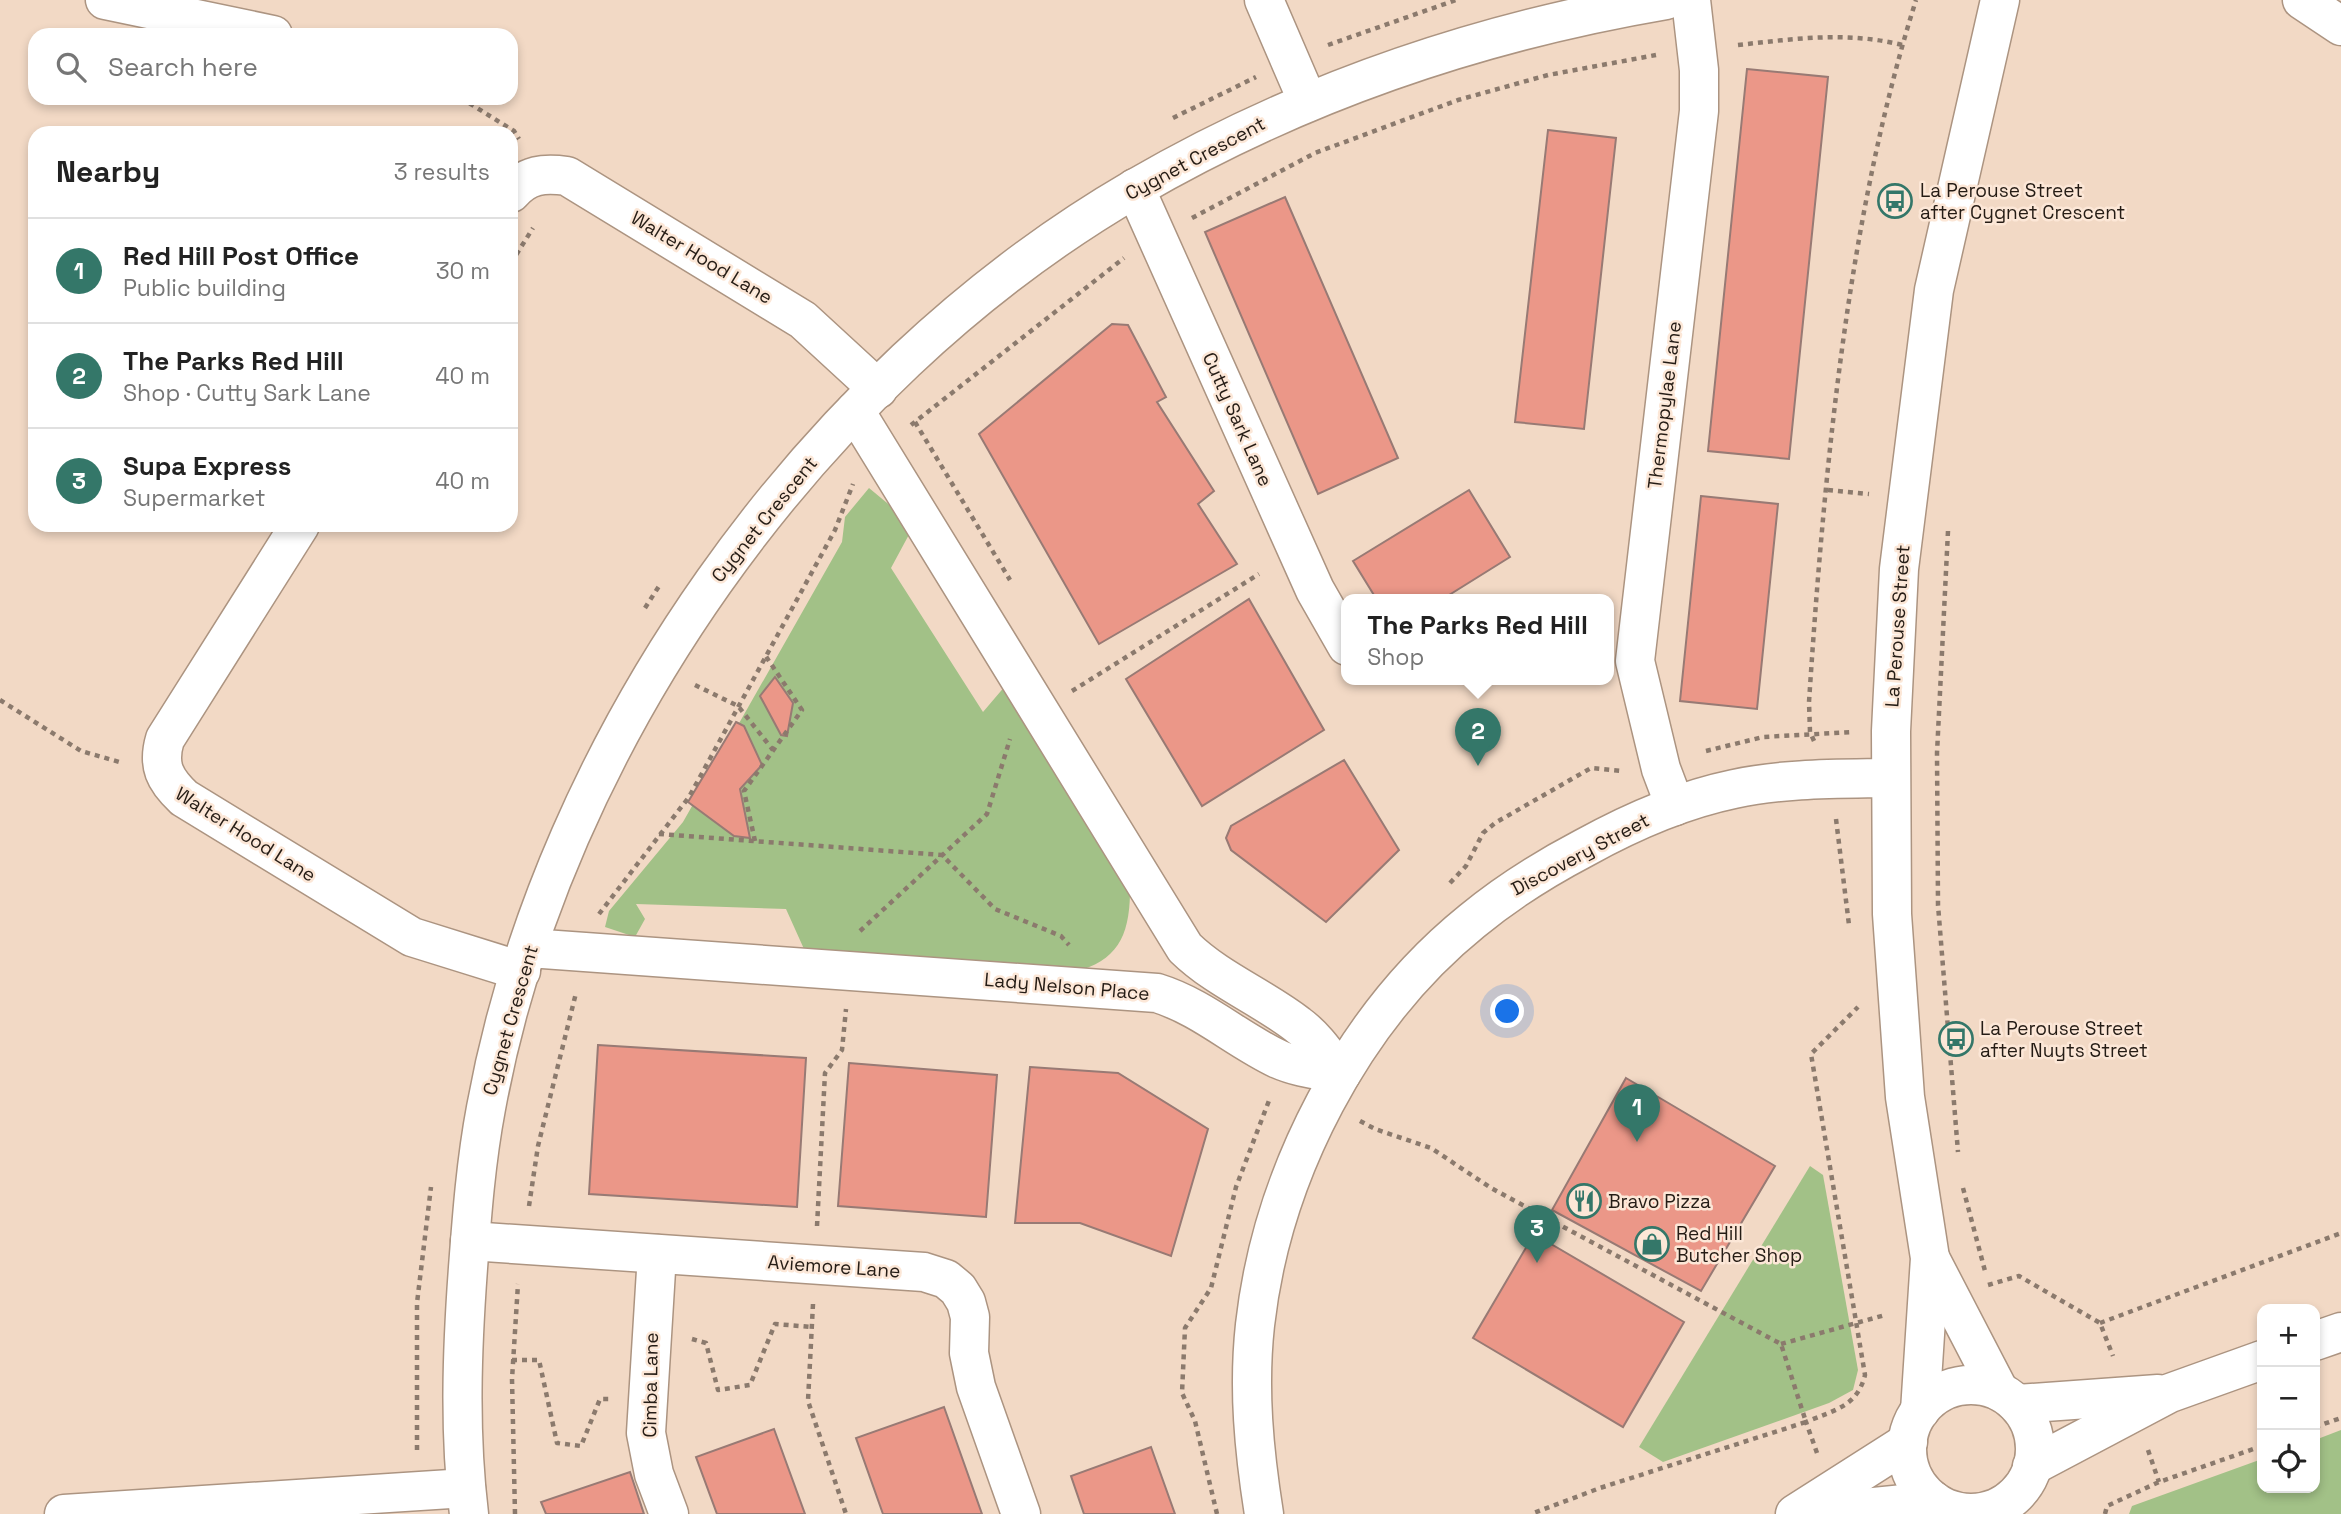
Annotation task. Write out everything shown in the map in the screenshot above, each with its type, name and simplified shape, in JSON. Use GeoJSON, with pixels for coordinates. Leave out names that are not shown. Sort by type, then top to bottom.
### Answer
{"type":"FeatureCollection","features":[{"type":"Feature","properties":{"kind":"street"},"geometry":{"type":"LineString","coordinates":[[105,0],[240,28]]}},
{"type":"Feature","properties":{"kind":"street"},"geometry":{"type":"LineString","coordinates":[[1264,0],[1308,102]]}},
{"type":"Feature","properties":{"kind":"street","name":"Cygnet Crescent"},"geometry":{"type":"LineString","coordinates":[[468,1501],[462,1366],[475,1172],[486,1104],[525,959],[587,800],[658,667],[704,594],[751,530],[867,400],[971,304],[1057,239],[1135,188],[1308,102],[1454,48],[1592,13],[1666,0]]}},
{"type":"Feature","properties":{"kind":"street","name":"Thermopylae Lane"},"geometry":{"type":"LineString","coordinates":[[1675,806],[1661,769],[1639,684],[1625,614],[1699,111],[1699,70],[1691,0]]}},
{"type":"Feature","properties":{"kind":"street"},"geometry":{"type":"LineString","coordinates":[[2302,0],[2341,26]]}},
{"type":"Feature","properties":{"kind":"street","name":"La Perouse Street"},"geometry":{"type":"LineString","coordinates":[[1914,1426],[1930,1258],[1900,1042],[1892,914],[1890,778],[1899,569],[1934,290],[1989,2]]}},
{"type":"Feature","properties":{"kind":"street","name":"Walter Hood Lane"},"geometry":{"type":"LineString","coordinates":[[518,184],[543,173],[567,176],[803,320],[867,400]]}},
{"type":"Feature","properties":{"kind":"street","name":"Cutty Sark Lane"},"geometry":{"type":"LineString","coordinates":[[1135,188],[1315,590],[1341,636]]}},
{"type":"Feature","properties":{"kind":"street"},"geometry":{"type":"LineString","coordinates":[[867,400],[1038,711],[1185,948],[1200,963],[1298,1025],[1320,1045],[1341,1074]]}},
{"type":"Feature","properties":{"kind":"street","name":"Walter Hood Lane"},"geometry":{"type":"LineString","coordinates":[[296,532],[164,739],[161,754],[167,783],[184,799],[412,937],[525,959]]}},
{"type":"Feature","properties":{"kind":"street","name":"Discovery Street"},"geometry":{"type":"LineString","coordinates":[[1264,1514],[1252,1403],[1252,1364],[1261,1288],[1281,1206],[1315,1125],[1341,1074],[1402,990],[1470,922],[1511,890],[1616,831],[1675,806],[1737,788],[1831,779],[1890,778]]}},
{"type":"Feature","properties":{"kind":"street","name":"Lady Nelson Place"},"geometry":{"type":"LineString","coordinates":[[525,959],[856,971],[1167,996],[1197,1010],[1278,1059],[1306,1068],[1341,1074]]}},
{"type":"Feature","properties":{"kind":"street","name":"Aviemore Lane"},"geometry":{"type":"LineString","coordinates":[[470,1241],[924,1272],[946,1279],[958,1289],[966,1302],[970,1317],[969,1353],[976,1387],[1021,1514]]}},
{"type":"Feature","properties":{"kind":"street","name":"Cimba Lane"},"geometry":{"type":"LineString","coordinates":[[657,1254],[646,1433],[654,1474],[669,1514]]}},
{"type":"Feature","properties":{"kind":"street","name":"La Perouse Street"},"geometry":{"type":"LineString","coordinates":[[1930,1258],[2008,1398]]}},
{"type":"Feature","properties":{"kind":"street"},"geometry":{"type":"LineString","coordinates":[[2320,1339],[2341,1332]]}},
{"type":"Feature","properties":{"kind":"street"},"geometry":{"type":"LineString","coordinates":[[1816,1503],[1948,1508],[1983,1512],[2021,1492],[2170,1393],[2257,1362]]}},
{"type":"Feature","properties":{"kind":"street"},"geometry":{"type":"LineString","coordinates":[[1795,1514],[1816,1503],[1914,1426],[1936,1396],[1956,1387],[1978,1385],[2008,1398],[2170,1393]]}},
{"type":"Feature","properties":{"kind":"street"},"geometry":{"type":"LineString","coordinates":[[2008,1398],[2034,1434],[2021,1492]]}},
{"type":"Feature","properties":{"kind":"street"},"geometry":{"type":"LineString","coordinates":[[1914,1426],[1910,1471],[1948,1508]]}},
{"type":"Feature","properties":{"kind":"street"},"geometry":{"type":"LineString","coordinates":[[64,1514],[419,1492],[468,1501]]}},
{"type":"Feature","properties":{"kind":"path"},"geometry":{"type":"LineString","coordinates":[[1162,124],[1198,104],[1290,62],[1456,0]]}},
{"type":"Feature","properties":{"kind":"path"},"geometry":{"type":"LineString","coordinates":[[1849,929],[1831,779],[1810,732],[1809,702],[1837,398],[1862,226],[1902,45],[1916,0]]}},
{"type":"Feature","properties":{"kind":"path"},"geometry":{"type":"LineString","coordinates":[[915,422],[1013,584]]}},
{"type":"Feature","properties":{"kind":"path"},"geometry":{"type":"LineString","coordinates":[[1948,522],[1937,753],[1938,905],[1958,1160]]}},
{"type":"Feature","properties":{"kind":"path"},"geometry":{"type":"LineString","coordinates":[[641,616],[668,573]]}},
{"type":"Feature","properties":{"kind":"path"},"geometry":{"type":"LineString","coordinates":[[856,971],[857,934],[987,814],[1014,726],[1259,574]]}},
{"type":"Feature","properties":{"kind":"path"},"geometry":{"type":"LineString","coordinates":[[755,841],[744,791],[802,710],[765,655]]}},
{"type":"Feature","properties":{"kind":"path"},"geometry":{"type":"LineString","coordinates":[[658,667],[738,706],[774,750]]}},
{"type":"Feature","properties":{"kind":"path"},"geometry":{"type":"LineString","coordinates":[[1069,677],[1083,700]]}},
{"type":"Feature","properties":{"kind":"path"},"geometry":{"type":"LineString","coordinates":[[1829,819],[1837,825]]}},
{"type":"Feature","properties":{"kind":"path"},"geometry":{"type":"LineString","coordinates":[[659,834],[942,855],[995,909],[1066,939],[1070,948],[1067,986]]}},
{"type":"Feature","properties":{"kind":"path"},"geometry":{"type":"LineString","coordinates":[[1531,1514],[1600,1488],[1806,1422],[1850,1403],[1861,1391],[1865,1375],[1811,1054],[1859,1006],[1857,993]]}},
{"type":"Feature","properties":{"kind":"path"},"geometry":{"type":"LineString","coordinates":[[1350,1115],[1375,1129],[1431,1149],[1491,1188],[1781,1344],[1806,1422],[1816,1503]]}},
{"type":"Feature","properties":{"kind":"path"},"geometry":{"type":"LineString","coordinates":[[419,1492],[416,1430],[417,1303],[433,1179]]}},
{"type":"Feature","properties":{"kind":"path"},"geometry":{"type":"LineString","coordinates":[[1963,1186],[1989,1285]]}},
{"type":"Feature","properties":{"kind":"path"},"geometry":{"type":"LineString","coordinates":[[2018,1276],[2100,1322],[2341,1233]]}},
{"type":"Feature","properties":{"kind":"path"},"geometry":{"type":"LineString","coordinates":[[2320,1425],[2341,1418]]}},
{"type":"Feature","properties":{"kind":"path"},"geometry":{"type":"LineString","coordinates":[[2105,1514],[2107,1507],[2160,1482],[2257,1448]]}},
{"type":"Feature","properties":{"kind":"green space"},"geometry":{"type":"Polygon","coordinates":[[[869,488],[904,517],[912,529],[891,568],[983,712],[1006,685],[1130,894],[1127,923],[1118,945],[1101,961],[1089,967],[1074,972],[804,949],[786,909],[636,904],[645,919],[635,937],[605,927],[609,911],[683,822],[842,542],[845,517],[869,488]]]}},
{"type":"Feature","properties":{"kind":"green space"},"geometry":{"type":"Polygon","coordinates":[[[1810,1166],[1823,1175],[1858,1370],[1853,1390],[1829,1403],[1663,1462],[1639,1447],[1810,1166]]]}},
{"type":"Feature","properties":{"kind":"green space"},"geometry":{"type":"Polygon","coordinates":[[[2341,1430],[2341,1514],[2129,1514],[2132,1506],[2257,1461],[2257,1493],[2320,1493],[2320,1438],[2341,1430]]]}},
{"type":"Feature","properties":{"kind":"building"},"geometry":{"type":"Polygon","coordinates":[[[1747,69],[1828,77],[1789,459],[1708,451],[1747,69]]]}},
{"type":"Feature","properties":{"kind":"building"},"geometry":{"type":"Polygon","coordinates":[[[1548,130],[1616,138],[1584,429],[1515,422],[1548,130]]]}},
{"type":"Feature","properties":{"kind":"building"},"geometry":{"type":"Polygon","coordinates":[[[1285,197],[1398,458],[1318,494],[1205,232],[1285,197]]]}},
{"type":"Feature","properties":{"kind":"building"},"geometry":{"type":"Polygon","coordinates":[[[1112,324],[1128,325],[1166,397],[1157,402],[1214,491],[1198,504],[1237,564],[1099,644],[979,434],[1112,324]]]}},
{"type":"Feature","properties":{"kind":"building"},"geometry":{"type":"Polygon","coordinates":[[[1469,490],[1510,557],[1451,594],[1373,594],[1353,561],[1469,490]]]}},
{"type":"Feature","properties":{"kind":"building"},"geometry":{"type":"Polygon","coordinates":[[[1701,496],[1778,504],[1757,709],[1680,701],[1701,496]]]}},
{"type":"Feature","properties":{"kind":"building"},"geometry":{"type":"Polygon","coordinates":[[[1249,599],[1324,730],[1202,806],[1126,679],[1249,599]]]}},
{"type":"Feature","properties":{"kind":"building"},"geometry":{"type":"Polygon","coordinates":[[[775,677],[793,703],[787,736],[781,735],[760,696],[775,677]]]}},
{"type":"Feature","properties":{"kind":"building"},"geometry":{"type":"Polygon","coordinates":[[[736,722],[744,726],[762,765],[740,789],[750,838],[734,836],[688,802],[736,722]]]}},
{"type":"Feature","properties":{"kind":"building"},"geometry":{"type":"Polygon","coordinates":[[[1344,760],[1399,850],[1326,922],[1231,850],[1226,838],[1231,826],[1344,760]]]}},
{"type":"Feature","properties":{"kind":"building"},"geometry":{"type":"Polygon","coordinates":[[[598,1045],[806,1058],[797,1207],[589,1194],[598,1045]]]}},
{"type":"Feature","properties":{"kind":"building"},"geometry":{"type":"Polygon","coordinates":[[[849,1063],[997,1075],[986,1217],[838,1206],[849,1063]]]}},
{"type":"Feature","properties":{"kind":"building"},"geometry":{"type":"Polygon","coordinates":[[[1030,1067],[1118,1073],[1208,1129],[1171,1256],[1080,1223],[1015,1223],[1030,1067]]]}},
{"type":"Feature","properties":{"kind":"building"},"geometry":{"type":"Polygon","coordinates":[[[1626,1078],[1775,1166],[1701,1291],[1552,1210],[1626,1078]]]}},
{"type":"Feature","properties":{"kind":"building"},"geometry":{"type":"Polygon","coordinates":[[[1534,1234],[1684,1322],[1623,1427],[1473,1338],[1534,1234]]]}},
{"type":"Feature","properties":{"kind":"building"},"geometry":{"type":"Polygon","coordinates":[[[944,1407],[982,1514],[883,1514],[856,1438],[944,1407]]]}},
{"type":"Feature","properties":{"kind":"building"},"geometry":{"type":"Polygon","coordinates":[[[774,1429],[805,1514],[717,1514],[696,1457],[774,1429]]]}},
{"type":"Feature","properties":{"kind":"building"},"geometry":{"type":"Polygon","coordinates":[[[1151,1447],[1175,1514],[1084,1514],[1071,1476],[1151,1447]]]}},
{"type":"Feature","properties":{"kind":"building"},"geometry":{"type":"Polygon","coordinates":[[[630,1472],[644,1514],[546,1514],[541,1502],[630,1472]]]}},
{"type":"Feature","properties":{"kind":"place","name":"La Perouse Street after Cygnet Crescent"},"geometry":{"type":"Point","coordinates":[1895,201]}},
{"type":"Feature","properties":{"kind":"place","name":"The Parks Red Hill"},"geometry":{"type":"Point","coordinates":[1478,766]}},
{"type":"Feature","properties":{"kind":"place","name":"La Perouse Street after Nuyts Street"},"geometry":{"type":"Point","coordinates":[1956,1039]}},
{"type":"Feature","properties":{"kind":"place","name":"Red Hill Post Office"},"geometry":{"type":"Point","coordinates":[1637,1142]}},
{"type":"Feature","properties":{"kind":"place","name":"Bravo Pizza"},"geometry":{"type":"Point","coordinates":[1584,1201]}},
{"type":"Feature","properties":{"kind":"place","name":"Red Hill Butcher Shop"},"geometry":{"type":"Point","coordinates":[1652,1244]}},
{"type":"Feature","properties":{"kind":"place","name":"Supa Express"},"geometry":{"type":"Point","coordinates":[1537,1263]}}]}
